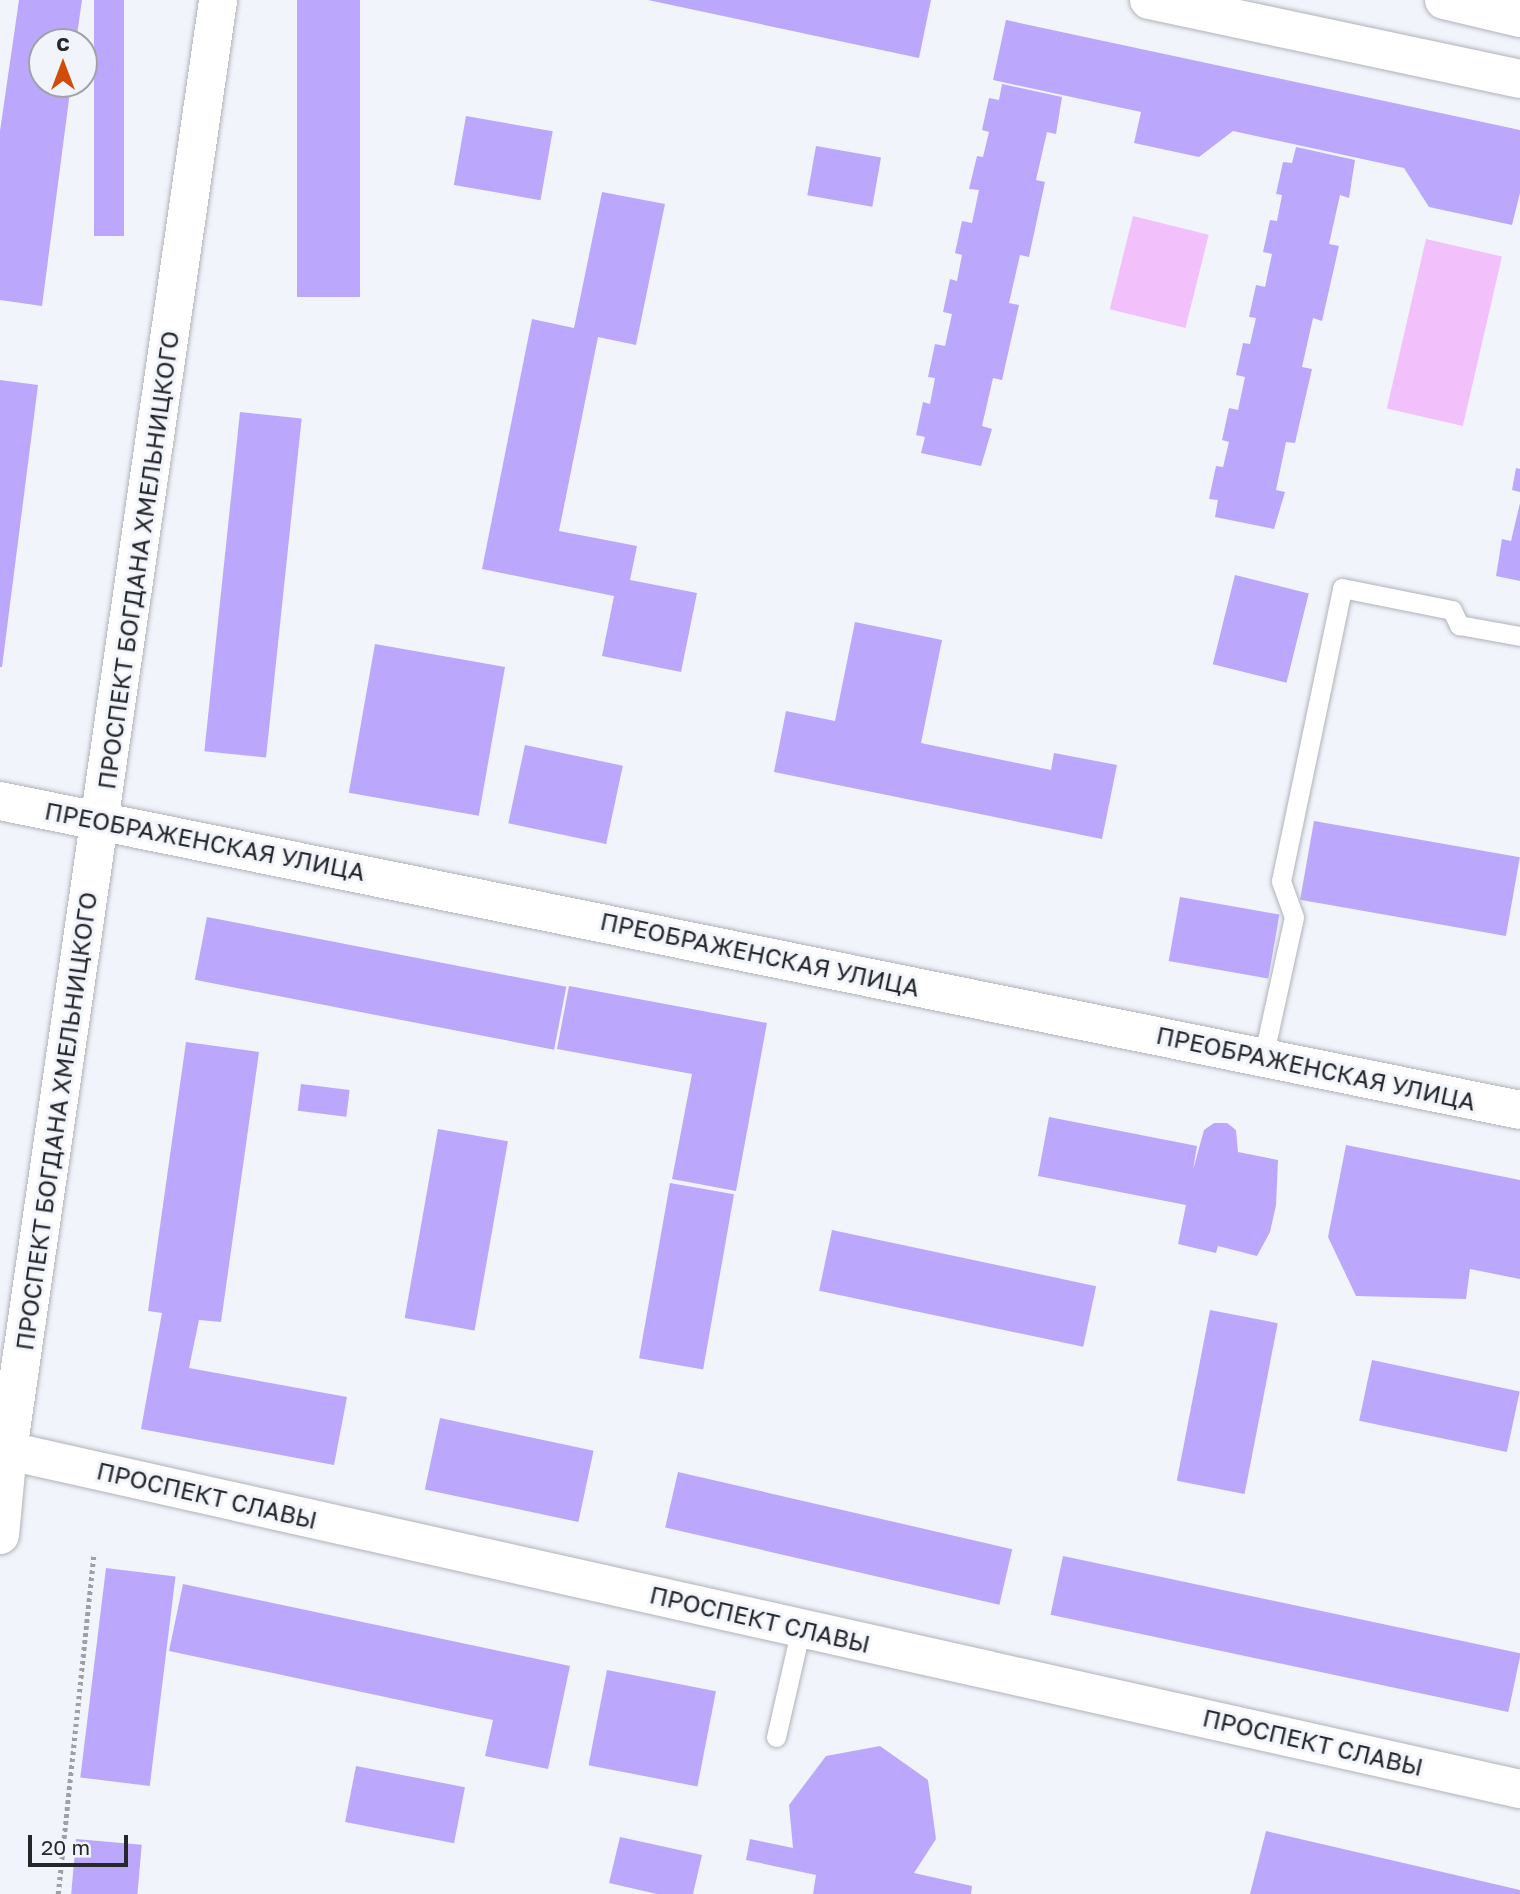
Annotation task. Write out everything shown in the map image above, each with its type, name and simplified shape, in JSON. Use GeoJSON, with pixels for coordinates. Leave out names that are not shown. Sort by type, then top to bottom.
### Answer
{"type":"FeatureCollection","features":[{"type":"Feature","properties":{"kind":"main road","name":"ПРОСПЕКТ БОГДАНА ХМЕЛЬНИЦКОГО"},"geometry":{"type":"LineString","coordinates":[[0,1535],[4,1450],[101,819],[218,0]]}},
{"type":"Feature","properties":{"kind":"main road"},"geometry":{"type":"LineString","coordinates":[[1149,0],[1520,79]]}},
{"type":"Feature","properties":{"kind":"main road"},"geometry":{"type":"LineString","coordinates":[[1444,0],[1520,18]]}},
{"type":"Feature","properties":{"kind":"main road","name":"ПРЕОБРАЖЕНСКАЯ УЛИЦА"},"geometry":{"type":"LineString","coordinates":[[0,801],[101,819],[1520,1110]]}},
{"type":"Feature","properties":{"kind":"main road","name":"ПРОСПЕКТ СЛАВЫ"},"geometry":{"type":"LineString","coordinates":[[4,1450],[1520,1788]]}},
{"type":"Feature","properties":{"kind":"lane"},"geometry":{"type":"LineString","coordinates":[[1263,1058],[1294,917],[1281,881],[1342,589],[1452,610],[1459,625],[1520,636]]}},
{"type":"Feature","properties":{"kind":"lane"},"geometry":{"type":"LineString","coordinates":[[776,1737],[801,1628]]}},
{"type":"Feature","properties":{"kind":"path"},"geometry":{"type":"LineString","coordinates":[[58,1894],[94,1553]]}},
{"type":"Feature","properties":{"kind":"shaded area"},"geometry":{"type":"Polygon","coordinates":[[[1133,216],[1209,235],[1185,328],[1110,309],[1133,216]]]}},
{"type":"Feature","properties":{"kind":"shaded area"},"geometry":{"type":"Polygon","coordinates":[[[1426,239],[1502,257],[1463,426],[1387,409],[1426,239]]]}},
{"type":"Feature","properties":{"kind":"building"},"geometry":{"type":"Polygon","coordinates":[[[19,0],[82,0],[78,28],[28,28],[28,98],[69,98],[42,306],[0,300],[0,131],[19,0]]]}},
{"type":"Feature","properties":{"kind":"building"},"geometry":{"type":"Polygon","coordinates":[[[94,0],[124,0],[124,236],[94,236],[94,98],[98,98],[98,28],[94,28],[94,0]]]}},
{"type":"Feature","properties":{"kind":"building"},"geometry":{"type":"Polygon","coordinates":[[[297,0],[360,0],[360,297],[297,297],[297,0]]]}},
{"type":"Feature","properties":{"kind":"building"},"geometry":{"type":"Polygon","coordinates":[[[648,0],[931,0],[919,58],[648,0]]]}},
{"type":"Feature","properties":{"kind":"building"},"geometry":{"type":"Polygon","coordinates":[[[1006,20],[1520,130],[1520,193],[1512,225],[1429,207],[1404,168],[1233,131],[1199,157],[1134,143],[1141,112],[993,80],[1006,20]]]}},
{"type":"Feature","properties":{"kind":"building"},"geometry":{"type":"Polygon","coordinates":[[[1002,84],[1062,97],[1056,134],[1047,132],[1036,180],[1045,182],[1029,257],[1020,255],[1009,303],[1019,305],[1002,380],[993,378],[982,426],[992,429],[981,466],[921,453],[925,437],[916,435],[923,402],[930,404],[935,378],[928,377],[935,344],[945,346],[952,314],[943,312],[950,279],[957,281],[962,255],[955,253],[962,221],[972,223],[979,190],[969,189],[977,156],[983,157],[989,132],[982,130],[989,98],[999,100],[1002,84]]]}},
{"type":"Feature","properties":{"kind":"building"},"geometry":{"type":"Polygon","coordinates":[[[466,116],[553,131],[541,200],[454,185],[466,116]]]}},
{"type":"Feature","properties":{"kind":"building"},"geometry":{"type":"Polygon","coordinates":[[[816,146],[881,157],[872,207],[807,195],[816,146]]]}},
{"type":"Feature","properties":{"kind":"building"},"geometry":{"type":"Polygon","coordinates":[[[1296,147],[1355,160],[1349,198],[1340,195],[1329,244],[1339,246],[1322,321],[1313,318],[1302,367],[1312,369],[1295,443],[1286,442],[1276,490],[1285,492],[1274,529],[1215,517],[1218,500],[1209,499],[1216,466],[1223,467],[1229,442],[1222,440],[1229,408],[1238,410],[1245,377],[1236,375],[1243,343],[1250,344],[1256,318],[1249,317],[1256,285],[1265,287],[1272,254],[1263,252],[1270,220],[1277,221],[1282,195],[1276,194],[1283,162],[1292,163],[1296,147]]]}},
{"type":"Feature","properties":{"kind":"building"},"geometry":{"type":"Polygon","coordinates":[[[602,192],[665,204],[636,345],[598,337],[559,531],[637,546],[630,580],[697,593],[681,672],[602,656],[614,596],[482,569],[532,319],[574,328],[602,192]]]}},
{"type":"Feature","properties":{"kind":"building"},"geometry":{"type":"Polygon","coordinates":[[[0,380],[38,385],[2,667],[0,667],[0,380]]]}},
{"type":"Feature","properties":{"kind":"building"},"geometry":{"type":"Polygon","coordinates":[[[240,412],[302,418],[266,758],[204,751],[240,412]]]}},
{"type":"Feature","properties":{"kind":"building"},"geometry":{"type":"Polygon","coordinates":[[[1516,468],[1520,469],[1520,492],[1512,490],[1516,468]]]}},
{"type":"Feature","properties":{"kind":"building"},"geometry":{"type":"Polygon","coordinates":[[[1520,503],[1520,581],[1496,576],[1502,539],[1511,541],[1520,503]]]}},
{"type":"Feature","properties":{"kind":"building"},"geometry":{"type":"Polygon","coordinates":[[[1235,575],[1309,593],[1286,683],[1213,664],[1235,575]]]}},
{"type":"Feature","properties":{"kind":"building"},"geometry":{"type":"Polygon","coordinates":[[[855,622],[942,640],[921,743],[1051,770],[1054,753],[1117,765],[1102,839],[774,772],[786,711],[835,721],[855,622]]]}},
{"type":"Feature","properties":{"kind":"building"},"geometry":{"type":"Polygon","coordinates":[[[375,644],[505,667],[479,816],[349,793],[375,644]]]}},
{"type":"Feature","properties":{"kind":"building"},"geometry":{"type":"Polygon","coordinates":[[[525,745],[623,766],[606,844],[508,823],[525,745]]]}},
{"type":"Feature","properties":{"kind":"building"},"geometry":{"type":"Polygon","coordinates":[[[1314,821],[1520,857],[1506,936],[1300,900],[1314,821]]]}},
{"type":"Feature","properties":{"kind":"building"},"geometry":{"type":"Polygon","coordinates":[[[1180,897],[1279,915],[1268,979],[1169,961],[1180,897]]]}},
{"type":"Feature","properties":{"kind":"building"},"geometry":{"type":"Polygon","coordinates":[[[207,917],[566,987],[554,1050],[195,980],[207,917]]]}},
{"type":"Feature","properties":{"kind":"building"},"geometry":{"type":"Polygon","coordinates":[[[569,986],[767,1023],[736,1191],[672,1179],[692,1074],[557,1049],[569,986]]]}},
{"type":"Feature","properties":{"kind":"building"},"geometry":{"type":"Polygon","coordinates":[[[186,1042],[259,1052],[221,1322],[199,1320],[189,1368],[347,1397],[334,1465],[141,1429],[162,1313],[148,1311],[186,1042]]]}},
{"type":"Feature","properties":{"kind":"building"},"geometry":{"type":"Polygon","coordinates":[[[301,1084],[350,1090],[346,1117],[298,1111],[301,1084]]]}},
{"type":"Feature","properties":{"kind":"building"},"geometry":{"type":"Polygon","coordinates":[[[1049,1117],[1197,1146],[1193,1170],[1204,1130],[1214,1123],[1227,1123],[1236,1130],[1238,1152],[1278,1160],[1276,1205],[1270,1232],[1257,1256],[1218,1246],[1216,1253],[1178,1244],[1186,1205],[1038,1176],[1049,1117]]]}},
{"type":"Feature","properties":{"kind":"building"},"geometry":{"type":"Polygon","coordinates":[[[438,1129],[508,1141],[475,1330],[405,1318],[438,1129]]]}},
{"type":"Feature","properties":{"kind":"building"},"geometry":{"type":"Polygon","coordinates":[[[1346,1145],[1520,1180],[1520,1279],[1470,1269],[1466,1299],[1356,1296],[1328,1237],[1346,1145]]]}},
{"type":"Feature","properties":{"kind":"building"},"geometry":{"type":"Polygon","coordinates":[[[670,1183],[734,1194],[703,1370],[639,1358],[670,1183]]]}},
{"type":"Feature","properties":{"kind":"building"},"geometry":{"type":"Polygon","coordinates":[[[832,1230],[1096,1286],[1083,1347],[819,1291],[832,1230]]]}},
{"type":"Feature","properties":{"kind":"building"},"geometry":{"type":"Polygon","coordinates":[[[1210,1310],[1278,1323],[1245,1494],[1177,1481],[1210,1310]]]}},
{"type":"Feature","properties":{"kind":"building"},"geometry":{"type":"Polygon","coordinates":[[[1372,1360],[1520,1391],[1507,1452],[1359,1421],[1372,1360]]]}},
{"type":"Feature","properties":{"kind":"building"},"geometry":{"type":"Polygon","coordinates":[[[440,1418],[594,1451],[578,1522],[425,1489],[440,1418]]]}},
{"type":"Feature","properties":{"kind":"building"},"geometry":{"type":"Polygon","coordinates":[[[678,1472],[1012,1549],[999,1605],[665,1528],[678,1472]]]}},
{"type":"Feature","properties":{"kind":"building"},"geometry":{"type":"Polygon","coordinates":[[[1063,1556],[1520,1653],[1508,1712],[1051,1615],[1063,1556]]]}},
{"type":"Feature","properties":{"kind":"building"},"geometry":{"type":"Polygon","coordinates":[[[106,1568],[175,1577],[150,1786],[80,1777],[106,1568]]]}},
{"type":"Feature","properties":{"kind":"building"},"geometry":{"type":"Polygon","coordinates":[[[183,1584],[570,1666],[548,1769],[485,1756],[493,1720],[169,1651],[183,1584]]]}},
{"type":"Feature","properties":{"kind":"building"},"geometry":{"type":"Polygon","coordinates":[[[607,1670],[716,1691],[697,1786],[588,1765],[607,1670]]]}},
{"type":"Feature","properties":{"kind":"building"},"geometry":{"type":"Polygon","coordinates":[[[880,1746],[928,1780],[936,1839],[914,1873],[972,1886],[971,1894],[813,1894],[816,1875],[746,1860],[750,1839],[793,1848],[789,1805],[826,1756],[880,1746]]]}},
{"type":"Feature","properties":{"kind":"building"},"geometry":{"type":"Polygon","coordinates":[[[356,1766],[465,1787],[454,1843],[345,1822],[356,1766]]]}},
{"type":"Feature","properties":{"kind":"building"},"geometry":{"type":"Polygon","coordinates":[[[1266,1831],[1520,1890],[1520,1894],[1250,1894],[1266,1831]]]}},
{"type":"Feature","properties":{"kind":"building"},"geometry":{"type":"Polygon","coordinates":[[[620,1837],[702,1855],[693,1894],[657,1894],[609,1883],[620,1837]]]}},
{"type":"Feature","properties":{"kind":"building"},"geometry":{"type":"Polygon","coordinates":[[[76,1839],[142,1845],[137,1894],[71,1894],[76,1839]]]}}]}
